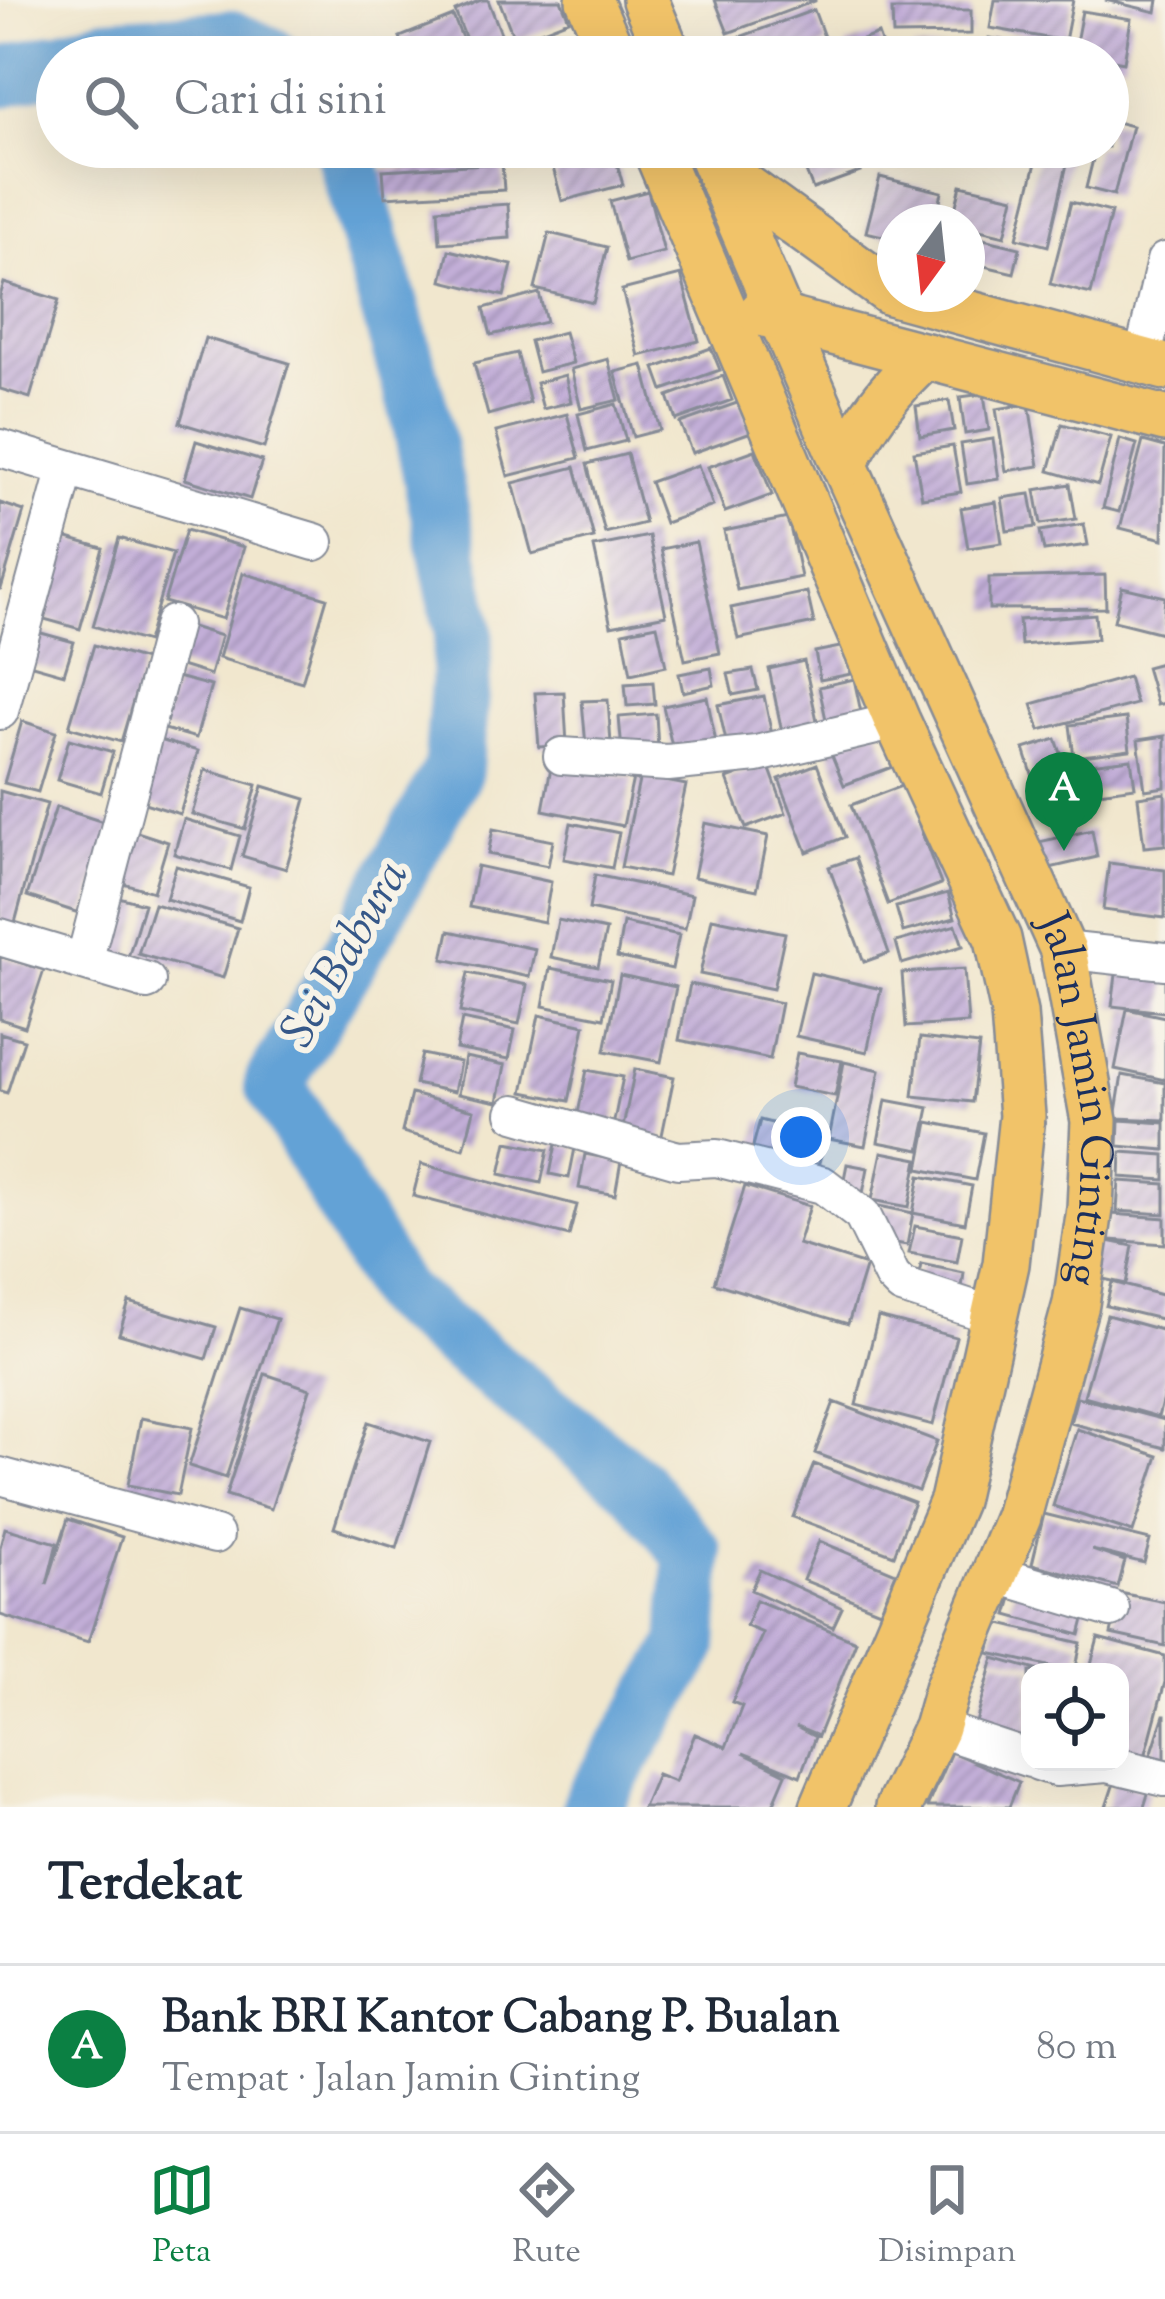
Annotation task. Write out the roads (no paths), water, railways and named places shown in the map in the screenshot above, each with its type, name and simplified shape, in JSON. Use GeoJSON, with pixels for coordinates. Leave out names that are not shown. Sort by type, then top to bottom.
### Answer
{"type":"FeatureCollection","features":[{"type":"Feature","properties":{"kind":"main road"},"geometry":{"type":"LineString","coordinates":[[589,0],[605,36]]}},
{"type":"Feature","properties":{"kind":"main road"},"geometry":{"type":"LineString","coordinates":[[645,0],[660,36]]}},
{"type":"Feature","properties":{"kind":"main road","name":"Jalan Jamin Ginting"},"geometry":{"type":"LineString","coordinates":[[664,168],[897,721],[998,939],[1014,1012],[1022,1116],[1006,1264],[995,1316],[953,1501],[837,1803]]}},
{"type":"Feature","properties":{"kind":"main road","name":"Jalan Jamin Ginting"},"geometry":{"type":"LineString","coordinates":[[717,168],[844,464],[1063,950],[1094,1121],[1090,1209],[1076,1304],[1018,1517],[947,1689],[936,1728],[898,1807]]}},
{"type":"Feature","properties":{"kind":"main road"},"geometry":{"type":"LineString","coordinates":[[726,168],[797,229],[877,282]]}},
{"type":"Feature","properties":{"kind":"main road"},"geometry":{"type":"LineString","coordinates":[[699,246],[755,255],[877,288]]}},
{"type":"Feature","properties":{"kind":"main road"},"geometry":{"type":"LineString","coordinates":[[723,306],[782,317],[1165,419]]}},
{"type":"Feature","properties":{"kind":"main road"},"geometry":{"type":"LineString","coordinates":[[964,312],[1154,364]]}},
{"type":"Feature","properties":{"kind":"main road"},"geometry":{"type":"LineString","coordinates":[[844,464],[892,385],[926,356]]}},
{"type":"Feature","properties":{"kind":"street"},"geometry":{"type":"LineString","coordinates":[[1154,364],[1165,261]]}},
{"type":"Feature","properties":{"kind":"street"},"geometry":{"type":"LineString","coordinates":[[0,448],[315,542]]}},
{"type":"Feature","properties":{"kind":"street"},"geometry":{"type":"LineString","coordinates":[[0,712],[66,468]]}},
{"type":"Feature","properties":{"kind":"street"},"geometry":{"type":"LineString","coordinates":[[84,962],[172,624]]}},
{"type":"Feature","properties":{"kind":"street"},"geometry":{"type":"LineString","coordinates":[[562,756],[668,763],[757,754],[897,721]]}},
{"type":"Feature","properties":{"kind":"street"},"geometry":{"type":"LineString","coordinates":[[0,937],[147,981]]}},
{"type":"Feature","properties":{"kind":"street"},"geometry":{"type":"LineString","coordinates":[[1063,950],[1165,961]]}},
{"type":"Feature","properties":{"kind":"street"},"geometry":{"type":"LineString","coordinates":[[515,1113],[678,1160],[717,1158],[823,1185],[862,1216],[892,1276],[902,1286],[995,1316]]}},
{"type":"Feature","properties":{"kind":"street"},"geometry":{"type":"LineString","coordinates":[[0,1476],[215,1534]]}},
{"type":"Feature","properties":{"kind":"street"},"geometry":{"type":"LineString","coordinates":[[994,1574],[1111,1609]]}},
{"type":"Feature","properties":{"kind":"street"},"geometry":{"type":"LineString","coordinates":[[936,1728],[1021,1757]]}},
{"type":"Feature","properties":{"kind":"street"},"geometry":{"type":"LineString","coordinates":[[1129,1769],[1165,1778]]}},
{"type":"Feature","properties":{"kind":"waterway","name":"Sei Babura"},"geometry":{"type":"LineString","coordinates":[[0,78],[36,68]]}},
{"type":"Feature","properties":{"kind":"waterway","name":"Sei Babura"},"geometry":{"type":"LineString","coordinates":[[350,168],[420,414],[464,633],[453,770],[274,1083],[396,1293],[636,1485],[693,1554],[688,1646],[591,1807]]}},
{"type":"Feature","properties":{"kind":"place","name":"Bank BRI Kantor Cabang P. Bualan"},"geometry":{"type":"Point","coordinates":[1064,851]}}]}
